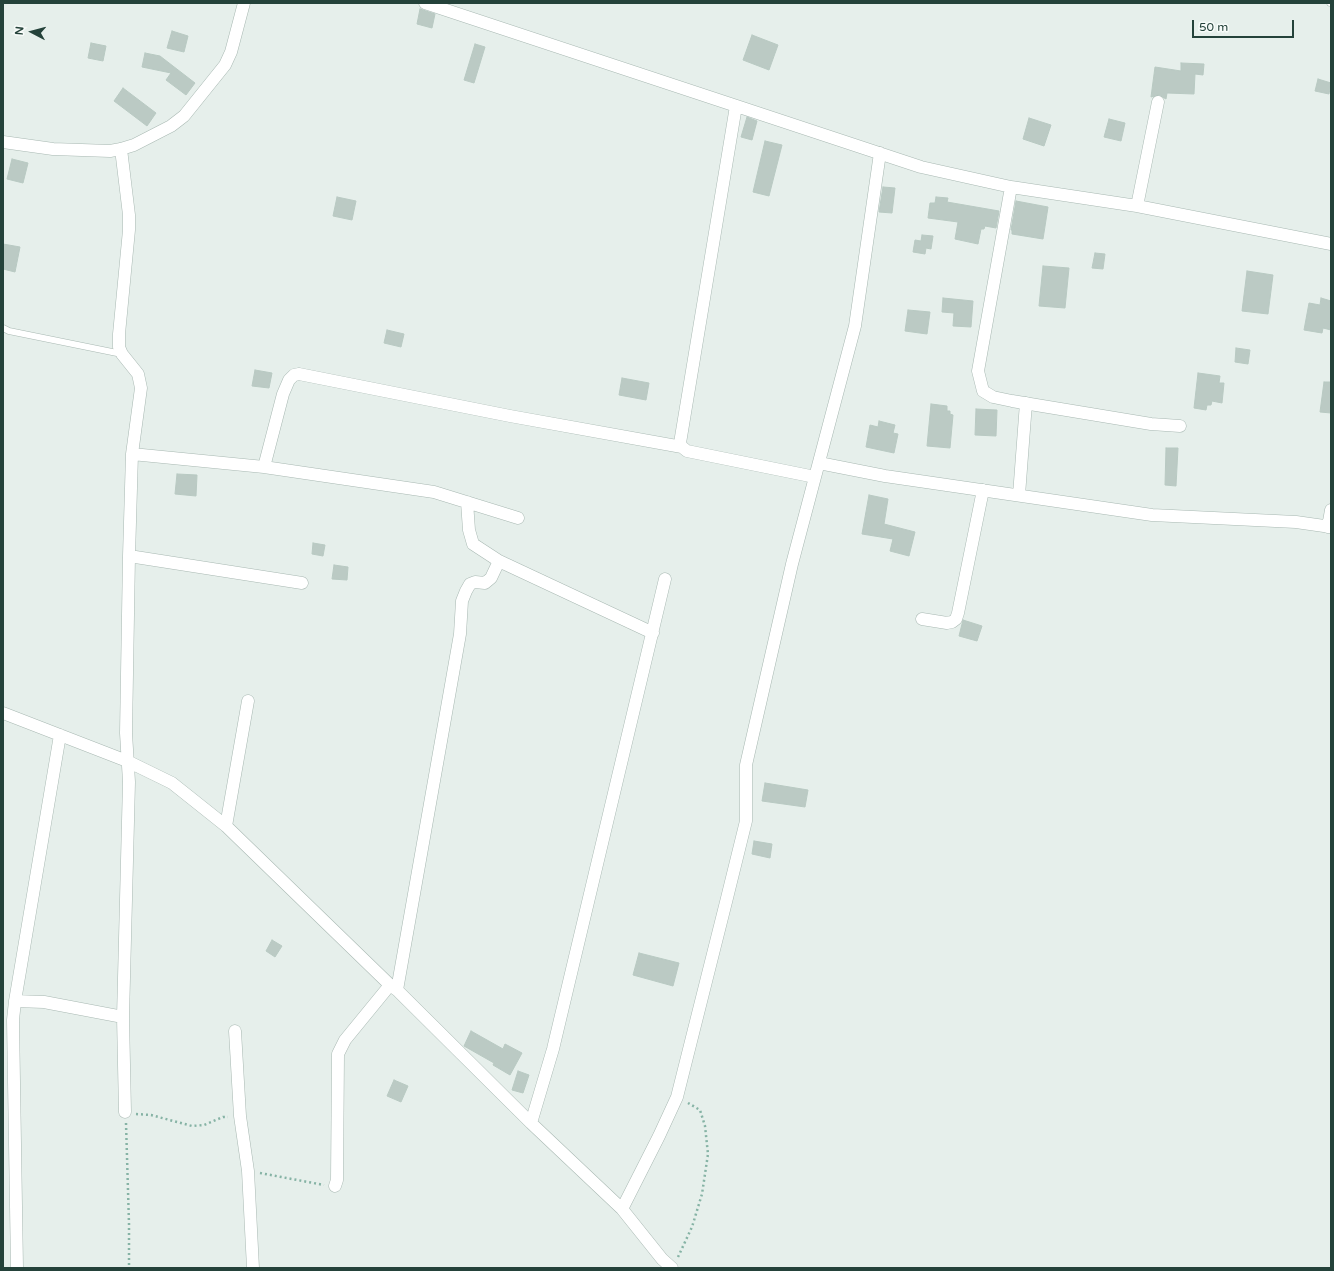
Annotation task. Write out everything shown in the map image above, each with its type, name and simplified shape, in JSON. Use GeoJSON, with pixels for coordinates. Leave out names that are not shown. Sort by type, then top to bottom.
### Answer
{"type":"FeatureCollection","features":[{"type":"Feature","properties":{"kind":"street"},"geometry":{"type":"LineString","coordinates":[[3,142],[53,149],[121,150],[171,126],[184,116],[225,65],[231,52],[244,3]]}},
{"type":"Feature","properties":{"kind":"street"},"geometry":{"type":"LineString","coordinates":[[425,3],[921,167],[1011,187],[1137,206],[1331,244]]}},
{"type":"Feature","properties":{"kind":"street"},"geometry":{"type":"LineString","coordinates":[[1137,206],[1158,102]]}},
{"type":"Feature","properties":{"kind":"street"},"geometry":{"type":"LineString","coordinates":[[682,447],[680,443],[736,106]]}},
{"type":"Feature","properties":{"kind":"street"},"geometry":{"type":"LineString","coordinates":[[121,150],[129,230],[119,347],[122,354],[138,374],[141,388],[132,454],[129,556],[126,733],[129,782],[123,1016],[125,1112]]}},
{"type":"Feature","properties":{"kind":"street"},"geometry":{"type":"LineString","coordinates":[[622,1209],[660,1136],[677,1097],[746,821],[746,764],[792,564],[855,326],[880,154]]}},
{"type":"Feature","properties":{"kind":"street"},"geometry":{"type":"LineString","coordinates":[[1011,187],[978,371],[983,391],[993,397],[1026,403],[1151,424],[1180,426]]}},
{"type":"Feature","properties":{"kind":"street"},"geometry":{"type":"LineString","coordinates":[[264,467],[283,394],[289,380],[294,375],[299,374],[510,416],[682,447],[687,451],[815,477]]}},
{"type":"Feature","properties":{"kind":"street"},"geometry":{"type":"LineString","coordinates":[[1019,495],[1026,403]]}},
{"type":"Feature","properties":{"kind":"street"},"geometry":{"type":"LineString","coordinates":[[132,454],[264,467],[434,492],[518,518]]}},
{"type":"Feature","properties":{"kind":"street"},"geometry":{"type":"LineString","coordinates":[[819,463],[886,476],[1152,515],[1296,522],[1329,527],[1331,510]]}},
{"type":"Feature","properties":{"kind":"street"},"geometry":{"type":"LineString","coordinates":[[922,619],[947,623],[956,619],[983,490]]}},
{"type":"Feature","properties":{"kind":"street"},"geometry":{"type":"LineString","coordinates":[[467,502],[469,530],[473,544],[499,561],[652,632]]}},
{"type":"Feature","properties":{"kind":"street"},"geometry":{"type":"LineString","coordinates":[[129,556],[302,583]]}},
{"type":"Feature","properties":{"kind":"street"},"geometry":{"type":"LineString","coordinates":[[335,1186],[337,1180],[338,1054],[345,1040],[393,987],[460,634],[462,601],[470,584],[475,582],[485,583],[491,578],[499,561]]}},
{"type":"Feature","properties":{"kind":"street"},"geometry":{"type":"LineString","coordinates":[[530,1123],[553,1049],[665,579]]}},
{"type":"Feature","properties":{"kind":"street"},"geometry":{"type":"LineString","coordinates":[[226,826],[248,701]]}},
{"type":"Feature","properties":{"kind":"street"},"geometry":{"type":"LineString","coordinates":[[3,713],[127,761],[172,782],[226,826],[393,987],[530,1123],[622,1209],[661,1264],[674,1265]]}},
{"type":"Feature","properties":{"kind":"street"},"geometry":{"type":"LineString","coordinates":[[17,1268],[8,1018],[15,1001],[60,735]]}},
{"type":"Feature","properties":{"kind":"street"},"geometry":{"type":"LineString","coordinates":[[15,1001],[44,1002],[123,1016]]}},
{"type":"Feature","properties":{"kind":"street"},"geometry":{"type":"LineString","coordinates":[[235,1031],[240,1116],[248,1171],[253,1268]]}},
{"type":"Feature","properties":{"kind":"lane"},"geometry":{"type":"LineString","coordinates":[[3,328],[9,331],[122,354]]}},
{"type":"Feature","properties":{"kind":"path"},"geometry":{"type":"LineString","coordinates":[[674,1265],[692,1227],[702,1194],[708,1154],[706,1126],[700,1110],[677,1097]]}},
{"type":"Feature","properties":{"kind":"path"},"geometry":{"type":"LineString","coordinates":[[129,1268],[130,1231],[125,1112],[151,1115],[192,1126],[204,1125],[223,1117],[240,1116]]}},
{"type":"Feature","properties":{"kind":"path"},"geometry":{"type":"LineString","coordinates":[[248,1171],[335,1186]]}},
{"type":"Feature","properties":{"kind":"building"},"geometry":{"type":"Polygon","coordinates":[[[420,9],[435,14],[432,28],[417,24],[420,9]]]}},
{"type":"Feature","properties":{"kind":"building"},"geometry":{"type":"Polygon","coordinates":[[[172,31],[188,36],[184,52],[167,48],[172,31]]]}},
{"type":"Feature","properties":{"kind":"building"},"geometry":{"type":"Polygon","coordinates":[[[752,35],[778,45],[769,70],[743,60],[752,35]]]}},
{"type":"Feature","properties":{"kind":"building"},"geometry":{"type":"Polygon","coordinates":[[[91,43],[106,46],[103,61],[88,58],[91,43]]]}},
{"type":"Feature","properties":{"kind":"building"},"geometry":{"type":"Polygon","coordinates":[[[475,44],[485,47],[474,83],[464,80],[475,44]]]}},
{"type":"Feature","properties":{"kind":"building"},"geometry":{"type":"Polygon","coordinates":[[[145,53],[160,56],[195,83],[186,95],[166,80],[171,73],[142,67],[145,53]]]}},
{"type":"Feature","properties":{"kind":"building"},"geometry":{"type":"Polygon","coordinates":[[[1181,63],[1204,64],[1203,75],[1195,74],[1194,94],[1167,93],[1166,99],[1159,95],[1151,97],[1155,67],[1181,71],[1181,63]]]}},
{"type":"Feature","properties":{"kind":"building"},"geometry":{"type":"Polygon","coordinates":[[[1318,79],[1331,83],[1329,94],[1315,91],[1318,79]]]}},
{"type":"Feature","properties":{"kind":"building"},"geometry":{"type":"Polygon","coordinates":[[[123,88],[156,113],[147,126],[114,101],[123,88]]]}},
{"type":"Feature","properties":{"kind":"building"},"geometry":{"type":"Polygon","coordinates":[[[747,117],[757,121],[752,140],[741,137],[747,117]]]}},
{"type":"Feature","properties":{"kind":"building"},"geometry":{"type":"Polygon","coordinates":[[[1029,118],[1051,125],[1044,146],[1023,139],[1029,118]]]}},
{"type":"Feature","properties":{"kind":"building"},"geometry":{"type":"Polygon","coordinates":[[[1109,119],[1125,123],[1121,141],[1104,137],[1109,119]]]}},
{"type":"Feature","properties":{"kind":"building"},"geometry":{"type":"Polygon","coordinates":[[[765,141],[782,145],[769,196],[753,192],[765,141]]]}},
{"type":"Feature","properties":{"kind":"building"},"geometry":{"type":"Polygon","coordinates":[[[12,159],[28,163],[23,183],[7,179],[12,159]]]}},
{"type":"Feature","properties":{"kind":"building"},"geometry":{"type":"Polygon","coordinates":[[[883,187],[895,188],[892,213],[879,212],[883,187]]]}},
{"type":"Feature","properties":{"kind":"building"},"geometry":{"type":"Polygon","coordinates":[[[337,197],[356,201],[352,220],[333,216],[337,197]]]}},
{"type":"Feature","properties":{"kind":"building"},"geometry":{"type":"Polygon","coordinates":[[[936,197],[948,198],[947,202],[999,211],[996,228],[985,226],[984,229],[981,229],[978,244],[955,239],[958,222],[928,218],[930,203],[935,203],[936,197]]]}},
{"type":"Feature","properties":{"kind":"building"},"geometry":{"type":"Polygon","coordinates":[[[1016,201],[1048,207],[1043,239],[1012,234],[1011,230],[1016,201]]]}},
{"type":"Feature","properties":{"kind":"building"},"geometry":{"type":"Polygon","coordinates":[[[922,235],[933,236],[931,249],[926,248],[925,254],[913,252],[915,240],[921,241],[922,235]]]}},
{"type":"Feature","properties":{"kind":"building"},"geometry":{"type":"Polygon","coordinates":[[[3,244],[20,247],[15,272],[3,269],[3,244]]]}},
{"type":"Feature","properties":{"kind":"building"},"geometry":{"type":"Polygon","coordinates":[[[1095,253],[1105,254],[1103,269],[1092,268],[1095,253]]]}},
{"type":"Feature","properties":{"kind":"building"},"geometry":{"type":"Polygon","coordinates":[[[1043,266],[1069,268],[1065,308],[1039,306],[1043,266]]]}},
{"type":"Feature","properties":{"kind":"building"},"geometry":{"type":"Polygon","coordinates":[[[1247,271],[1273,275],[1268,314],[1242,311],[1247,271]]]}},
{"type":"Feature","properties":{"kind":"building"},"geometry":{"type":"Polygon","coordinates":[[[943,298],[973,301],[971,327],[953,326],[954,313],[942,312],[943,298]]]}},
{"type":"Feature","properties":{"kind":"building"},"geometry":{"type":"Polygon","coordinates":[[[1321,298],[1331,301],[1331,330],[1323,328],[1322,333],[1304,330],[1309,303],[1320,305],[1321,298]]]}},
{"type":"Feature","properties":{"kind":"building"},"geometry":{"type":"Polygon","coordinates":[[[908,310],[930,312],[927,334],[905,331],[908,310]]]}},
{"type":"Feature","properties":{"kind":"building"},"geometry":{"type":"Polygon","coordinates":[[[387,330],[404,334],[401,347],[384,343],[387,330]]]}},
{"type":"Feature","properties":{"kind":"building"},"geometry":{"type":"Polygon","coordinates":[[[1236,348],[1250,350],[1248,364],[1235,362],[1236,348]]]}},
{"type":"Feature","properties":{"kind":"building"},"geometry":{"type":"Polygon","coordinates":[[[255,370],[272,373],[269,388],[252,386],[255,370]]]}},
{"type":"Feature","properties":{"kind":"building"},"geometry":{"type":"Polygon","coordinates":[[[1198,373],[1220,376],[1219,383],[1224,383],[1222,403],[1212,401],[1211,405],[1207,405],[1206,410],[1194,408],[1198,373]]]}},
{"type":"Feature","properties":{"kind":"building"},"geometry":{"type":"Polygon","coordinates":[[[622,378],[649,383],[646,400],[619,395],[622,378]]]}},
{"type":"Feature","properties":{"kind":"building"},"geometry":{"type":"Polygon","coordinates":[[[1324,382],[1331,382],[1331,413],[1320,412],[1324,382]]]}},
{"type":"Feature","properties":{"kind":"building"},"geometry":{"type":"Polygon","coordinates":[[[931,404],[947,406],[947,411],[950,411],[950,414],[953,415],[950,448],[927,446],[931,404]]]}},
{"type":"Feature","properties":{"kind":"building"},"geometry":{"type":"Polygon","coordinates":[[[976,409],[997,410],[996,436],[975,435],[976,409]]]}},
{"type":"Feature","properties":{"kind":"building"},"geometry":{"type":"Polygon","coordinates":[[[879,421],[895,425],[893,433],[898,434],[894,453],[866,447],[870,425],[878,427],[879,421]]]}},
{"type":"Feature","properties":{"kind":"building"},"geometry":{"type":"Polygon","coordinates":[[[1166,448],[1178,448],[1176,486],[1165,485],[1166,448]]]}},
{"type":"Feature","properties":{"kind":"building"},"geometry":{"type":"Polygon","coordinates":[[[177,474],[197,475],[196,496],[175,494],[177,474]]]}},
{"type":"Feature","properties":{"kind":"building"},"geometry":{"type":"Polygon","coordinates":[[[869,495],[888,499],[884,524],[915,532],[909,556],[890,551],[893,539],[862,534],[869,495]]]}},
{"type":"Feature","properties":{"kind":"building"},"geometry":{"type":"Polygon","coordinates":[[[313,543],[325,545],[323,556],[312,554],[313,543]]]}},
{"type":"Feature","properties":{"kind":"building"},"geometry":{"type":"Polygon","coordinates":[[[334,565],[348,567],[347,580],[332,579],[334,565]]]}},
{"type":"Feature","properties":{"kind":"building"},"geometry":{"type":"Polygon","coordinates":[[[963,620],[982,626],[977,641],[959,636],[963,620]]]}},
{"type":"Feature","properties":{"kind":"building"},"geometry":{"type":"Polygon","coordinates":[[[765,783],[808,790],[805,807],[762,801],[765,783]]]}},
{"type":"Feature","properties":{"kind":"building"},"geometry":{"type":"Polygon","coordinates":[[[754,841],[772,844],[770,858],[752,854],[754,841]]]}},
{"type":"Feature","properties":{"kind":"building"},"geometry":{"type":"Polygon","coordinates":[[[272,940],[282,946],[275,957],[266,951],[272,940]]]}},
{"type":"Feature","properties":{"kind":"building"},"geometry":{"type":"Polygon","coordinates":[[[639,953],[679,963],[673,986],[633,975],[639,953]]]}},
{"type":"Feature","properties":{"kind":"building"},"geometry":{"type":"Polygon","coordinates":[[[471,1031],[503,1049],[505,1044],[522,1053],[510,1075],[493,1065],[494,1063],[464,1046],[471,1031]]]}},
{"type":"Feature","properties":{"kind":"building"},"geometry":{"type":"Polygon","coordinates":[[[518,1071],[529,1075],[523,1093],[512,1090],[518,1071]]]}},
{"type":"Feature","properties":{"kind":"building"},"geometry":{"type":"Polygon","coordinates":[[[394,1080],[408,1086],[401,1102],[387,1096],[394,1080]]]}}]}
